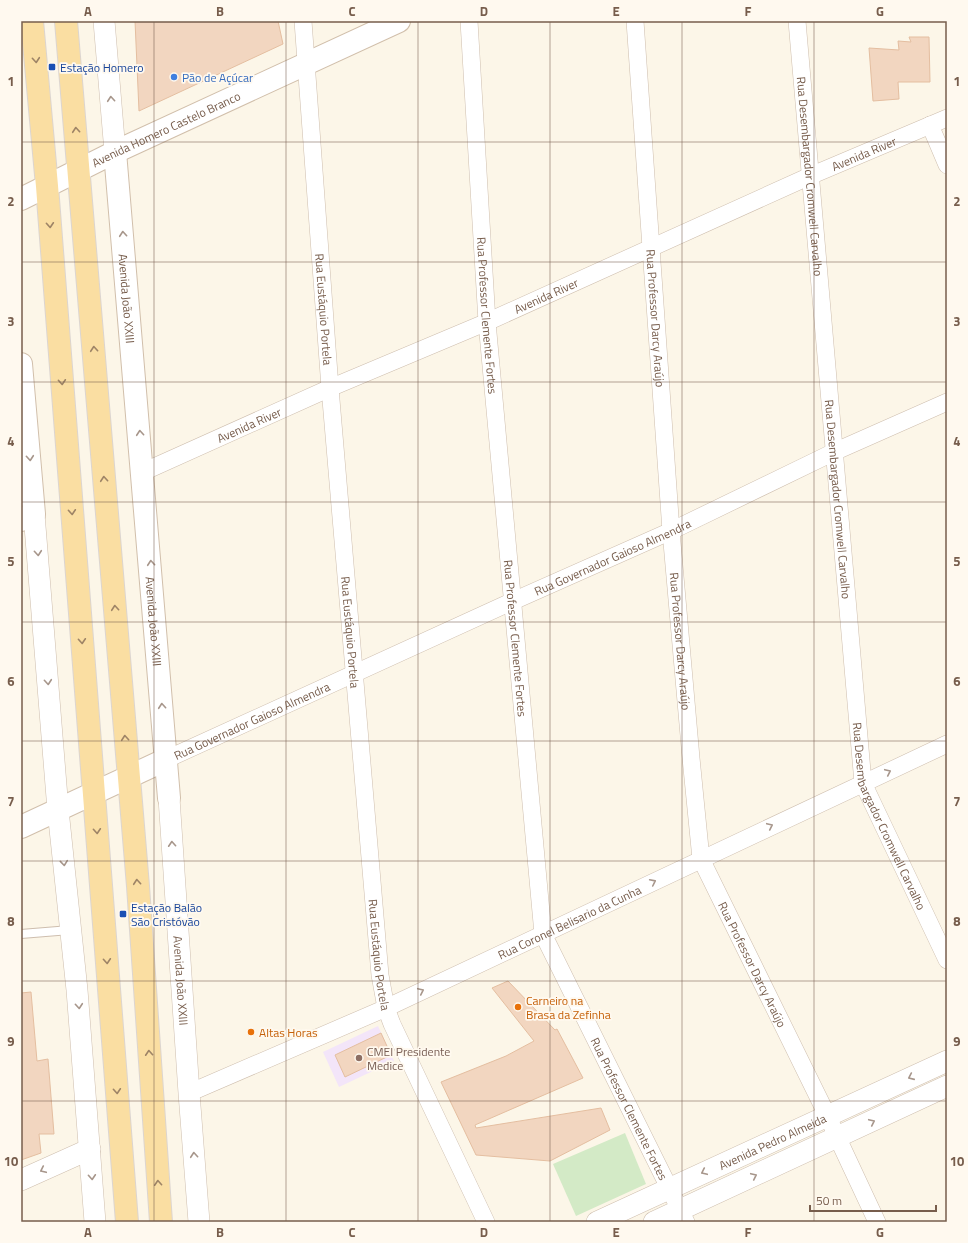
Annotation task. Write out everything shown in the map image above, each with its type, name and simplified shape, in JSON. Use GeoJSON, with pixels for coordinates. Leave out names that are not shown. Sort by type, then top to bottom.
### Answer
{"type":"FeatureCollection","features":[{"type":"Feature","properties":{"kind":"main road"},"geometry":{"type":"LineString","coordinates":[[32,21],[47,186],[127,1222]]}},
{"type":"Feature","properties":{"kind":"main road"},"geometry":{"type":"LineString","coordinates":[[66,21],[128,777],[161,1222]]}},
{"type":"Feature","properties":{"kind":"main road","name":"Avenida Homero Castelo Branco"},"geometry":{"type":"LineString","coordinates":[[21,199],[115,152],[399,21]]}},
{"type":"Feature","properties":{"kind":"main road","name":"Avenida João XXIII"},"geometry":{"type":"LineString","coordinates":[[115,152],[170,798]]}},
{"type":"Feature","properties":{"kind":"main road"},"geometry":{"type":"LineString","coordinates":[[21,364],[28,517]]}},
{"type":"Feature","properties":{"kind":"main road"},"geometry":{"type":"LineString","coordinates":[[21,827],[167,759]]}},
{"type":"Feature","properties":{"kind":"street","name":"Avenida João XXIII"},"geometry":{"type":"LineString","coordinates":[[104,21],[115,152]]}},
{"type":"Feature","properties":{"kind":"street","name":"Rua Eustáquio Portela"},"geometry":{"type":"LineString","coordinates":[[303,21],[330,388],[380,975],[386,1008],[392,1024],[486,1222]]}},
{"type":"Feature","properties":{"kind":"street","name":"Rua Professor Clemente Fortes"},"geometry":{"type":"LineString","coordinates":[[469,21],[487,322],[511,602],[543,934],[684,1216]]}},
{"type":"Feature","properties":{"kind":"street","name":"Rua Professor Darcy Araújo"},"geometry":{"type":"LineString","coordinates":[[635,21],[671,531],[690,758],[701,859],[827,1115],[877,1222]]}},
{"type":"Feature","properties":{"kind":"street","name":"Rua Desembargador Cromwell Carvalho"},"geometry":{"type":"LineString","coordinates":[[797,21],[863,783],[947,960]]}},
{"type":"Feature","properties":{"kind":"street","name":"Avenida River"},"geometry":{"type":"LineString","coordinates":[[143,472],[330,388],[487,322],[810,176],[947,118]]}},
{"type":"Feature","properties":{"kind":"street"},"geometry":{"type":"LineString","coordinates":[[930,125],[947,165]]}},
{"type":"Feature","properties":{"kind":"street","name":"Rua Governador Gaioso Almendra"},"geometry":{"type":"LineString","coordinates":[[167,759],[355,675],[511,602],[671,531],[834,452],[947,402]]}},
{"type":"Feature","properties":{"kind":"street"},"geometry":{"type":"LineString","coordinates":[[28,517],[71,930],[95,1222]]}},
{"type":"Feature","properties":{"kind":"street","name":"Rua Coronel Belisario da Cunha"},"geometry":{"type":"LineString","coordinates":[[189,1093],[386,1008],[947,744]]}},
{"type":"Feature","properties":{"kind":"street","name":"Avenida João XXIII"},"geometry":{"type":"LineString","coordinates":[[170,798],[199,1222]]}},
{"type":"Feature","properties":{"kind":"street","name":"Avenida Pedro Almeida"},"geometry":{"type":"LineString","coordinates":[[597,1222],[947,1060]]}},
{"type":"Feature","properties":{"kind":"street","name":"Avenida Pedro Almeida"},"geometry":{"type":"LineString","coordinates":[[654,1222],[684,1216],[838,1138],[947,1086]]}},
{"type":"Feature","properties":{"kind":"street"},"geometry":{"type":"LineString","coordinates":[[21,1180],[90,1149]]}},
{"type":"Feature","properties":{"kind":"lane"},"geometry":{"type":"LineString","coordinates":[[21,934],[71,930]]}},
{"type":"Feature","properties":{"kind":"shaded area","name":"CMEI Presidente Medice"},"geometry":{"type":"Polygon","coordinates":[[[378,1026],[394,1061],[339,1087],[323,1052],[378,1026]]]}},
{"type":"Feature","properties":{"kind":"green space"},"geometry":{"type":"Polygon","coordinates":[[[625,1133],[646,1184],[576,1216],[553,1164],[625,1133]]]}},
{"type":"Feature","properties":{"kind":"building","name":"Pão de Açúcar"},"geometry":{"type":"Polygon","coordinates":[[[135,21],[278,21],[283,44],[139,111],[135,21]]]}},
{"type":"Feature","properties":{"kind":"building"},"geometry":{"type":"Polygon","coordinates":[[[909,37],[929,37],[930,82],[898,82],[899,99],[873,101],[869,48],[899,50],[898,41],[911,42],[909,37]]]}},
{"type":"Feature","properties":{"kind":"building"},"geometry":{"type":"Polygon","coordinates":[[[508,981],[555,1030],[557,1029],[583,1078],[475,1125],[476,1128],[601,1108],[610,1130],[550,1161],[476,1155],[441,1082],[506,1056],[534,1041],[492,988],[508,981]]]}},
{"type":"Feature","properties":{"kind":"building"},"geometry":{"type":"Polygon","coordinates":[[[31,992],[37,1061],[48,1059],[54,1134],[39,1134],[41,1153],[21,1160],[21,993],[31,992]]]}},
{"type":"Feature","properties":{"kind":"building"},"geometry":{"type":"Polygon","coordinates":[[[381,1033],[391,1055],[345,1077],[335,1055],[381,1033]]]}},
{"type":"Feature","properties":{"kind":"place","name":"Estação Homero"},"geometry":{"type":"Point","coordinates":[52,67]}},
{"type":"Feature","properties":{"kind":"place","name":"Pão de Açúcar"},"geometry":{"type":"Point","coordinates":[174,77]}},
{"type":"Feature","properties":{"kind":"place","name":"Estação Balão São Cristóvão"},"geometry":{"type":"Point","coordinates":[123,914]}},
{"type":"Feature","properties":{"kind":"place","name":"Carneiro na Brasa da Zefinha"},"geometry":{"type":"Point","coordinates":[518,1007]}},
{"type":"Feature","properties":{"kind":"place","name":"Altas Horas"},"geometry":{"type":"Point","coordinates":[251,1032]}},
{"type":"Feature","properties":{"kind":"place","name":"CMEI Presidente Medice"},"geometry":{"type":"Point","coordinates":[359,1058]}}]}
